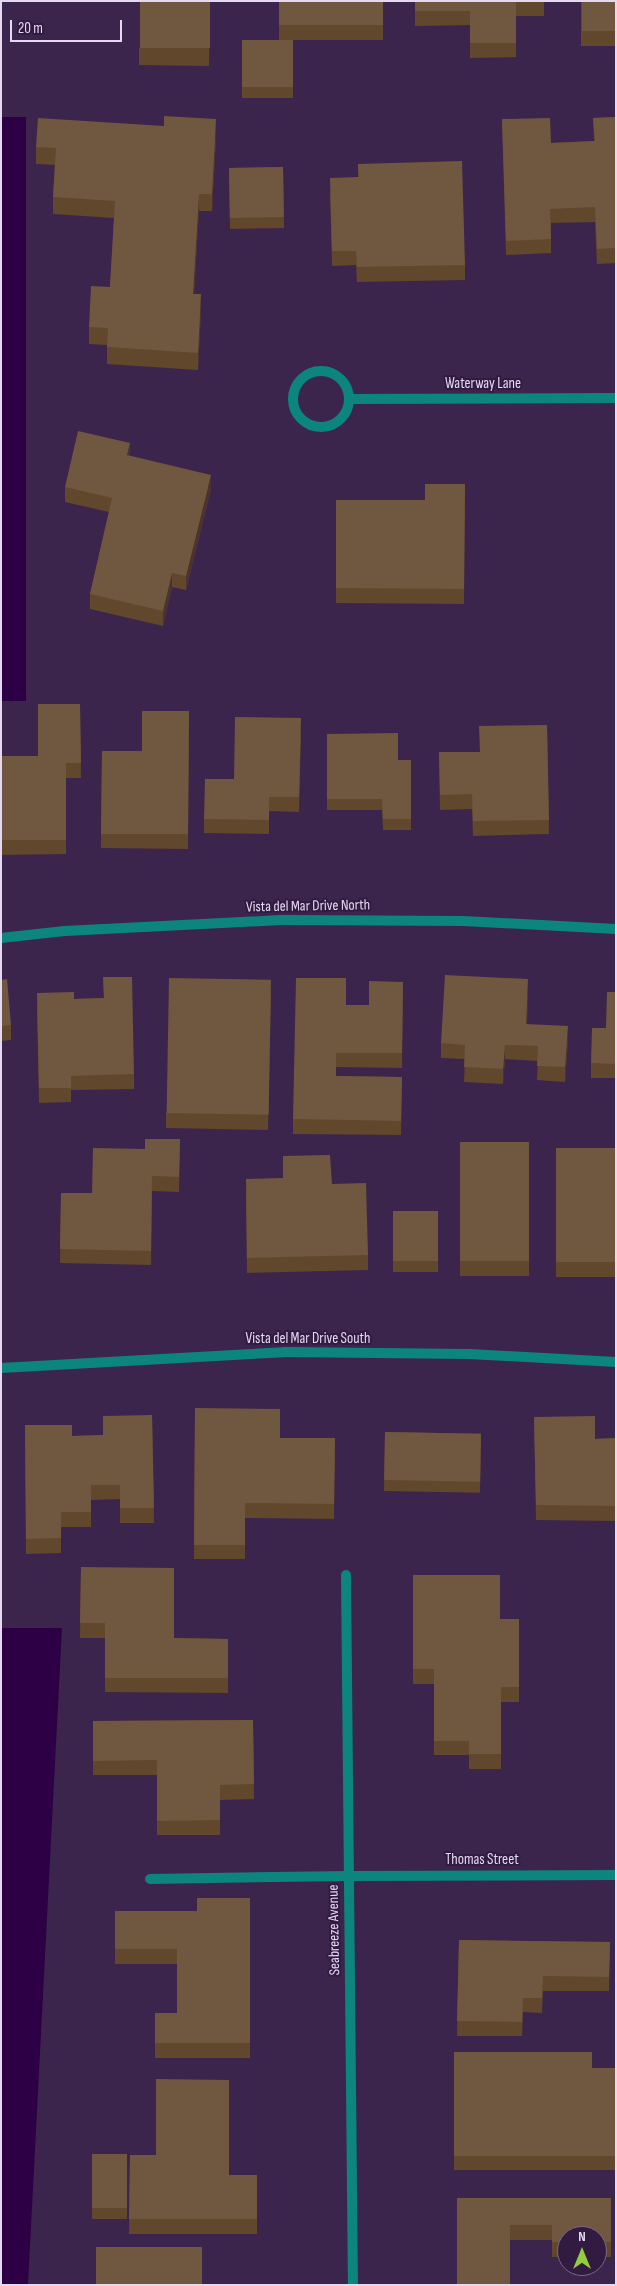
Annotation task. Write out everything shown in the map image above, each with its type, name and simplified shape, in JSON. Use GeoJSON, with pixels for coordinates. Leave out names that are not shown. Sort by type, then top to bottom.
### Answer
{"type":"FeatureCollection","features":[{"type":"Feature","properties":{"kind":"street"},"geometry":{"type":"LineString","coordinates":[[315,371],[328,371],[339,376],[347,386],[350,399],[347,411],[339,421],[328,427],[315,427],[304,421],[296,411],[293,399],[295,386],[304,376],[315,371]]}},
{"type":"Feature","properties":{"kind":"street","name":"Waterway Lane"},"geometry":{"type":"LineString","coordinates":[[350,399],[616,398]]}},
{"type":"Feature","properties":{"kind":"street","name":"Vista del Mar Drive North"},"geometry":{"type":"LineString","coordinates":[[1,938],[65,931],[281,920],[462,921],[616,929]]}},
{"type":"Feature","properties":{"kind":"street","name":"Vista del Mar Drive South"},"geometry":{"type":"LineString","coordinates":[[1,1368],[284,1352],[469,1354],[616,1362]]}},
{"type":"Feature","properties":{"kind":"street","name":"Seabreeze Avenue"},"geometry":{"type":"LineString","coordinates":[[346,1576],[353,2285]]}},
{"type":"Feature","properties":{"kind":"street","name":"Thomas Street"},"geometry":{"type":"LineString","coordinates":[[150,1879],[616,1875]]}},
{"type":"Feature","properties":{"kind":"shaded area"},"geometry":{"type":"Polygon","coordinates":[[[1,117],[26,117],[26,701],[1,701],[1,117]]]}},
{"type":"Feature","properties":{"kind":"shaded area"},"geometry":{"type":"Polygon","coordinates":[[[1,1628],[62,1628],[28,2285],[1,2285],[1,1628]]]}},
{"type":"Feature","properties":{"kind":"building"},"geometry":{"type":"Polygon","coordinates":[[[140,1],[210,1],[210,48],[140,48],[140,1]]]}},
{"type":"Feature","properties":{"kind":"building"},"geometry":{"type":"Polygon","coordinates":[[[279,1],[383,1],[383,25],[279,25],[279,1]]]}},
{"type":"Feature","properties":{"kind":"building"},"geometry":{"type":"Polygon","coordinates":[[[415,1],[516,1],[516,43],[470,43],[470,11],[415,11],[415,1]]]}},
{"type":"Feature","properties":{"kind":"building"},"geometry":{"type":"Polygon","coordinates":[[[582,1],[616,1],[616,31],[582,31],[582,1]]]}},
{"type":"Feature","properties":{"kind":"building"},"geometry":{"type":"Polygon","coordinates":[[[242,40],[293,40],[293,87],[242,87],[242,40]]]}},
{"type":"Feature","properties":{"kind":"building"},"geometry":{"type":"Polygon","coordinates":[[[164,116],[216,119],[212,194],[199,194],[193,294],[201,294],[198,353],[107,347],[108,328],[89,327],[91,286],[110,287],[115,201],[53,197],[56,148],[36,147],[38,118],[164,126],[164,116]]]}},
{"type":"Feature","properties":{"kind":"building"},"geometry":{"type":"Polygon","coordinates":[[[616,117],[616,248],[597,249],[595,207],[550,209],[551,239],[506,241],[502,119],[550,118],[551,143],[595,141],[593,118],[616,117]]]}},
{"type":"Feature","properties":{"kind":"building"},"geometry":{"type":"Polygon","coordinates":[[[462,161],[465,265],[357,267],[356,251],[332,251],[330,178],[359,177],[358,164],[462,161]]]}},
{"type":"Feature","properties":{"kind":"building"},"geometry":{"type":"Polygon","coordinates":[[[283,167],[284,217],[230,218],[229,168],[283,167]]]}},
{"type":"Feature","properties":{"kind":"building"},"geometry":{"type":"Polygon","coordinates":[[[78,431],[130,443],[127,455],[211,475],[186,576],[172,573],[163,611],[90,594],[112,498],[65,487],[78,431]]]}},
{"type":"Feature","properties":{"kind":"building"},"geometry":{"type":"Polygon","coordinates":[[[425,484],[465,484],[464,589],[336,588],[336,500],[425,500],[425,484]]]}},
{"type":"Feature","properties":{"kind":"building"},"geometry":{"type":"Polygon","coordinates":[[[38,704],[80,704],[81,763],[66,763],[66,840],[1,840],[1,756],[38,756],[38,704]]]}},
{"type":"Feature","properties":{"kind":"building"},"geometry":{"type":"Polygon","coordinates":[[[142,711],[189,711],[188,834],[101,834],[102,751],[142,751],[142,711]]]}},
{"type":"Feature","properties":{"kind":"building"},"geometry":{"type":"Polygon","coordinates":[[[235,717],[301,718],[299,797],[269,797],[269,820],[204,819],[205,779],[234,779],[235,717]]]}},
{"type":"Feature","properties":{"kind":"building"},"geometry":{"type":"Polygon","coordinates":[[[547,725],[549,820],[473,821],[472,794],[440,795],[439,752],[480,752],[479,726],[547,725]]]}},
{"type":"Feature","properties":{"kind":"building"},"geometry":{"type":"Polygon","coordinates":[[[398,733],[398,760],[411,760],[411,819],[383,819],[382,799],[327,799],[327,734],[398,733]]]}},
{"type":"Feature","properties":{"kind":"building"},"geometry":{"type":"Polygon","coordinates":[[[445,975],[528,979],[526,1024],[568,1026],[565,1067],[537,1066],[538,1046],[505,1045],[503,1069],[464,1067],[465,1045],[441,1043],[445,975]]]}},
{"type":"Feature","properties":{"kind":"building"},"geometry":{"type":"Polygon","coordinates":[[[103,977],[132,977],[134,1074],[71,1076],[71,1088],[39,1088],[37,993],[74,992],[74,999],[104,998],[103,977]]]}},
{"type":"Feature","properties":{"kind":"building"},"geometry":{"type":"Polygon","coordinates":[[[169,978],[271,980],[269,1115],[167,1113],[169,978]]]}},
{"type":"Feature","properties":{"kind":"building"},"geometry":{"type":"Polygon","coordinates":[[[296,978],[346,978],[346,1005],[369,1005],[369,981],[403,982],[402,1053],[336,1053],[336,1076],[402,1077],[401,1121],[293,1119],[296,978]]]}},
{"type":"Feature","properties":{"kind":"building"},"geometry":{"type":"Polygon","coordinates":[[[7,979],[11,1025],[1,1026],[1,980],[7,979]]]}},
{"type":"Feature","properties":{"kind":"building"},"geometry":{"type":"Polygon","coordinates":[[[607,992],[616,992],[616,1064],[591,1063],[592,1028],[606,1028],[607,992]]]}},
{"type":"Feature","properties":{"kind":"building"},"geometry":{"type":"Polygon","coordinates":[[[145,1139],[180,1139],[179,1177],[152,1176],[151,1251],[60,1249],[61,1193],[92,1193],[93,1148],[145,1149],[145,1139]]]}},
{"type":"Feature","properties":{"kind":"building"},"geometry":{"type":"Polygon","coordinates":[[[460,1142],[529,1142],[529,1261],[460,1261],[460,1142]]]}},
{"type":"Feature","properties":{"kind":"building"},"geometry":{"type":"Polygon","coordinates":[[[556,1148],[616,1148],[616,1262],[556,1262],[556,1148]]]}},
{"type":"Feature","properties":{"kind":"building"},"geometry":{"type":"Polygon","coordinates":[[[330,1155],[332,1184],[366,1183],[368,1255],[247,1258],[246,1179],[283,1178],[283,1156],[330,1155]]]}},
{"type":"Feature","properties":{"kind":"building"},"geometry":{"type":"Polygon","coordinates":[[[393,1211],[438,1211],[438,1261],[393,1261],[393,1211]]]}},
{"type":"Feature","properties":{"kind":"building"},"geometry":{"type":"Polygon","coordinates":[[[195,1408],[280,1409],[280,1438],[335,1438],[334,1504],[245,1503],[245,1545],[194,1545],[195,1408]]]}},
{"type":"Feature","properties":{"kind":"building"},"geometry":{"type":"Polygon","coordinates":[[[152,1415],[154,1508],[120,1508],[120,1485],[91,1485],[91,1512],[61,1512],[61,1538],[26,1539],[25,1425],[72,1425],[72,1436],[103,1435],[103,1416],[152,1415]]]}},
{"type":"Feature","properties":{"kind":"building"},"geometry":{"type":"Polygon","coordinates":[[[595,1416],[595,1439],[616,1438],[616,1506],[536,1505],[534,1417],[595,1416]]]}},
{"type":"Feature","properties":{"kind":"building"},"geometry":{"type":"Polygon","coordinates":[[[385,1432],[481,1434],[480,1482],[384,1480],[385,1432]]]}},
{"type":"Feature","properties":{"kind":"building"},"geometry":{"type":"Polygon","coordinates":[[[81,1567],[174,1568],[174,1638],[228,1639],[228,1678],[105,1678],[105,1623],[80,1623],[81,1567]]]}},
{"type":"Feature","properties":{"kind":"building"},"geometry":{"type":"Polygon","coordinates":[[[413,1575],[500,1575],[500,1619],[519,1619],[519,1687],[501,1687],[501,1754],[469,1754],[469,1741],[434,1741],[434,1669],[413,1669],[413,1575]]]}},
{"type":"Feature","properties":{"kind":"building"},"geometry":{"type":"Polygon","coordinates":[[[253,1720],[254,1784],[220,1785],[220,1820],[157,1821],[157,1760],[93,1761],[93,1721],[253,1720]]]}},
{"type":"Feature","properties":{"kind":"building"},"geometry":{"type":"Polygon","coordinates":[[[197,1898],[250,1898],[250,2043],[155,2043],[155,2013],[177,2013],[177,1949],[115,1949],[115,1911],[197,1911],[197,1898]]]}},
{"type":"Feature","properties":{"kind":"building"},"geometry":{"type":"Polygon","coordinates":[[[459,1940],[610,1942],[609,1977],[543,1976],[542,1998],[523,1998],[522,2022],[457,2021],[459,1940]]]}},
{"type":"Feature","properties":{"kind":"building"},"geometry":{"type":"Polygon","coordinates":[[[454,2052],[592,2052],[592,2068],[616,2068],[616,2156],[454,2156],[454,2052]]]}},
{"type":"Feature","properties":{"kind":"building"},"geometry":{"type":"Polygon","coordinates":[[[156,2079],[229,2080],[229,2175],[257,2175],[257,2219],[129,2219],[130,2155],[156,2155],[156,2079]]]}},
{"type":"Feature","properties":{"kind":"building"},"geometry":{"type":"Polygon","coordinates":[[[92,2154],[127,2154],[127,2208],[92,2208],[92,2154]]]}},
{"type":"Feature","properties":{"kind":"building"},"geometry":{"type":"Polygon","coordinates":[[[457,2198],[611,2198],[611,2242],[607,2242],[607,2226],[557,2226],[557,2242],[552,2242],[552,2225],[510,2225],[510,2285],[457,2285],[457,2198]]]}},
{"type":"Feature","properties":{"kind":"building"},"geometry":{"type":"Polygon","coordinates":[[[96,2247],[202,2247],[202,2285],[96,2285],[96,2247]]]}}]}
